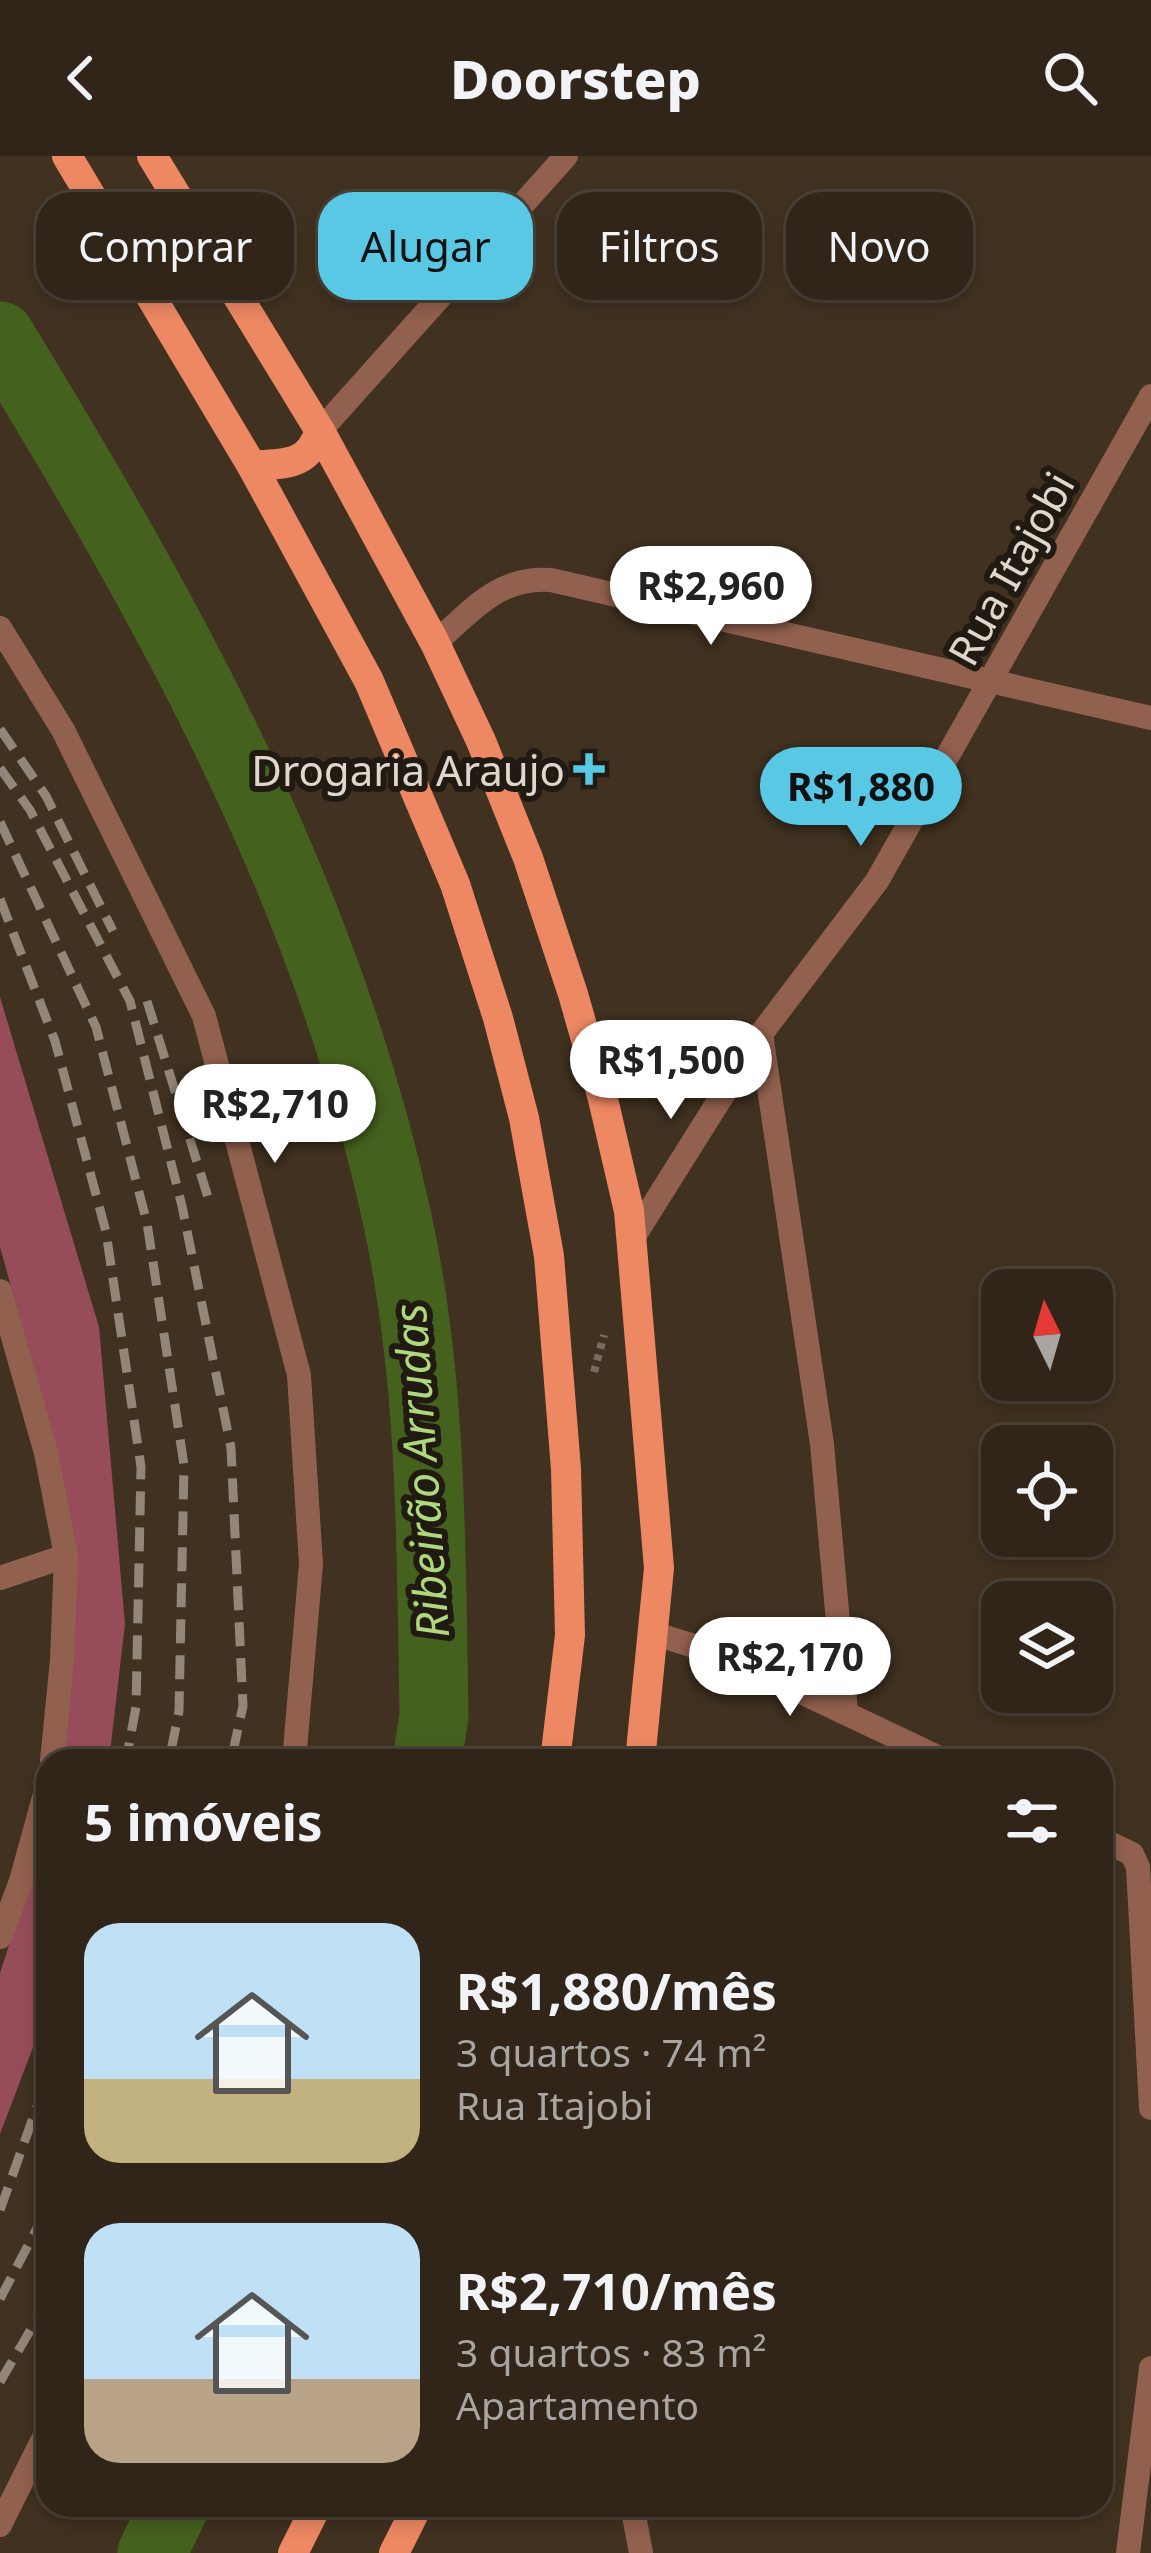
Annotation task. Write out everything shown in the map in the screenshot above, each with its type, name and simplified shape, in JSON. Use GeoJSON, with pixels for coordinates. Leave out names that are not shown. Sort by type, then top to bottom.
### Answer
{"type":"FeatureCollection","features":[{"type":"Feature","properties":{"kind":"main road"},"geometry":{"type":"LineString","coordinates":[[67,156],[252,466],[369,681],[455,884],[498,1018],[524,1118],[549,1256],[566,1469],[570,1635],[556,1749]]}},
{"type":"Feature","properties":{"kind":"main road"},"geometry":{"type":"LineString","coordinates":[[152,156],[320,431],[435,643],[528,858],[573,994],[603,1099],[631,1241],[659,1568],[641,1749]]}},
{"type":"Feature","properties":{"kind":"main road"},"geometry":{"type":"LineString","coordinates":[[252,466],[298,461],[314,450],[320,431]]}},
{"type":"Feature","properties":{"kind":"main road"},"geometry":{"type":"LineString","coordinates":[[293,2553],[311,2517]]}},
{"type":"Feature","properties":{"kind":"main road"},"geometry":{"type":"LineString","coordinates":[[394,2553],[412,2517]]}},
{"type":"Feature","properties":{"kind":"street"},"geometry":{"type":"LineString","coordinates":[[320,431],[566,156]]}},
{"type":"Feature","properties":{"kind":"street","name":"Rua Itajobi"},"geometry":{"type":"LineString","coordinates":[[631,1241],[761,1034],[878,880],[1151,396]]}},
{"type":"Feature","properties":{"kind":"street"},"geometry":{"type":"LineString","coordinates":[[435,643],[498,589],[525,578],[538,579],[1151,718]]}},
{"type":"Feature","properties":{"kind":"street"},"geometry":{"type":"LineString","coordinates":[[0,628],[63,730],[204,1016],[293,1352],[299,1375],[311,1564],[295,1749]]}},
{"type":"Feature","properties":{"kind":"street"},"geometry":{"type":"LineString","coordinates":[[761,1034],[822,1444],[846,1711]]}},
{"type":"Feature","properties":{"kind":"street"},"geometry":{"type":"LineString","coordinates":[[0,1292],[46,1453],[66,1556],[53,1749]]}},
{"type":"Feature","properties":{"kind":"street"},"geometry":{"type":"LineString","coordinates":[[0,1578],[66,1556]]}},
{"type":"Feature","properties":{"kind":"street"},"geometry":{"type":"LineString","coordinates":[[652,1633],[723,1655],[922,1749]]}},
{"type":"Feature","properties":{"kind":"street"},"geometry":{"type":"LineString","coordinates":[[0,1937],[36,1827]]}},
{"type":"Feature","properties":{"kind":"street"},"geometry":{"type":"LineString","coordinates":[[1142,1848],[1138,1868],[1151,2108]]}},
{"type":"Feature","properties":{"kind":"street"},"geometry":{"type":"LineString","coordinates":[[1128,2553],[1151,2368]]}},
{"type":"Feature","properties":{"kind":"street"},"geometry":{"type":"LineString","coordinates":[[0,2525],[36,2453]]}},
{"type":"Feature","properties":{"kind":"street"},"geometry":{"type":"LineString","coordinates":[[634,2517],[640,2553]]}},
{"type":"Feature","properties":{"kind":"path"},"geometry":{"type":"LineString","coordinates":[[592,1378],[605,1332]]}},
{"type":"Feature","properties":{"kind":"shaded area"},"geometry":{"type":"Polygon","coordinates":[[[0,997],[99,1327],[125,1624],[110,1749],[62,1749],[58,1455],[0,1247],[0,997]]]}},
{"type":"Feature","properties":{"kind":"shaded area"},"geometry":{"type":"Polygon","coordinates":[[[36,1862],[36,2040],[0,2134],[0,1973],[36,1862]]]}},
{"type":"Feature","properties":{"kind":"waterway","name":"Ribeirão Arrudas"},"geometry":{"type":"LineString","coordinates":[[0,336],[124,547],[236,761],[286,871],[367,1099],[409,1279],[424,1403],[434,1716],[429,1749]]}},
{"type":"Feature","properties":{"kind":"waterway","name":"Ribeirão Arrudas"},"geometry":{"type":"LineString","coordinates":[[152,2553],[169,2517]]}},
{"type":"Feature","properties":{"kind":"railway"},"geometry":{"type":"LineString","coordinates":[[0,729],[46,796],[113,931]]}},
{"type":"Feature","properties":{"kind":"railway"},"geometry":{"type":"LineString","coordinates":[[0,768],[30,810],[130,1001],[182,1206],[231,1448],[243,1706],[234,1749]]}},
{"type":"Feature","properties":{"kind":"railway"},"geometry":{"type":"LineString","coordinates":[[0,822],[96,1027],[147,1223],[184,1465],[179,1711],[171,1749]]}},
{"type":"Feature","properties":{"kind":"railway"},"geometry":{"type":"LineString","coordinates":[[0,899],[55,1041],[106,1232],[141,1467],[136,1707],[128,1749]]}},
{"type":"Feature","properties":{"kind":"railway"},"geometry":{"type":"LineString","coordinates":[[147,1001],[211,1207]]}},
{"type":"Feature","properties":{"kind":"railway"},"geometry":{"type":"LineString","coordinates":[[0,2210],[36,2110]]}},
{"type":"Feature","properties":{"kind":"railway"},"geometry":{"type":"LineString","coordinates":[[0,2299],[36,2230]]}},
{"type":"Feature","properties":{"kind":"railway"},"geometry":{"type":"LineString","coordinates":[[0,2382],[36,2320]]}},
{"type":"Feature","properties":{"kind":"place","name":"Drogaria Araujo"},"geometry":{"type":"Point","coordinates":[589,769]}}]}
